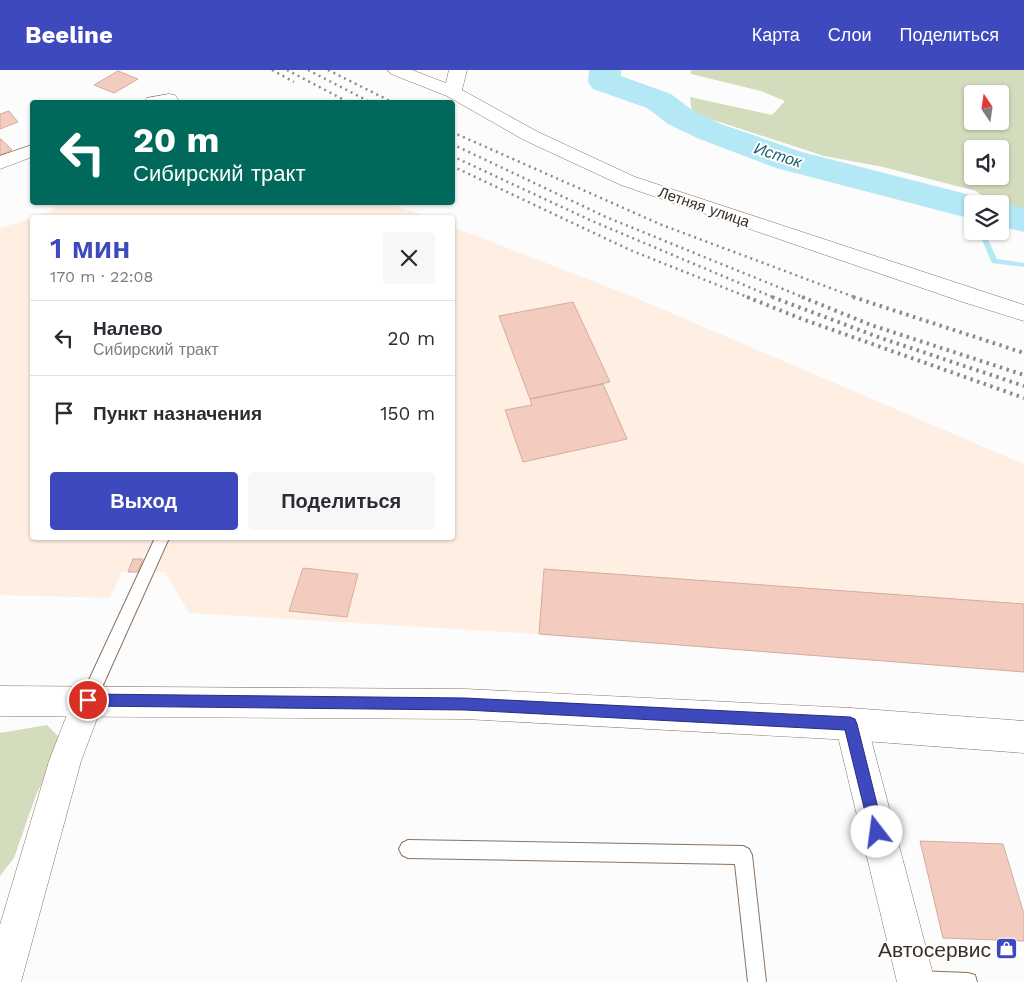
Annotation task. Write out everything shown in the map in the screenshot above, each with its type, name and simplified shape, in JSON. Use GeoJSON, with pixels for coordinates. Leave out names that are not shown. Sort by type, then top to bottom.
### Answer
{"type":"FeatureCollection","features":[{"type":"Feature","properties":{"kind":"street","name":"Летняя улица"},"geometry":{"type":"LineString","coordinates":[[397,70],[453,92],[531,136],[628,181],[971,297],[1024,313]]}},
{"type":"Feature","properties":{"kind":"street"},"geometry":{"type":"LineString","coordinates":[[453,92],[458,70]]}},
{"type":"Feature","properties":{"kind":"street"},"geometry":{"type":"LineString","coordinates":[[0,163],[30,152]]}},
{"type":"Feature","properties":{"kind":"street"},"geometry":{"type":"LineString","coordinates":[[0,701],[88,700],[465,704],[850,724],[1024,737]]}},
{"type":"Feature","properties":{"kind":"street"},"geometry":{"type":"LineString","coordinates":[[3,979],[65,761],[88,700]]}},
{"type":"Feature","properties":{"kind":"street"},"geometry":{"type":"LineString","coordinates":[[850,724],[916,981]]}},
{"type":"Feature","properties":{"kind":"lane"},"geometry":{"type":"LineString","coordinates":[[88,700],[161,540]]}},
{"type":"Feature","properties":{"kind":"lane"},"geometry":{"type":"LineString","coordinates":[[408,848],[742,855],[757,982]]}},
{"type":"Feature","properties":{"kind":"lane"},"geometry":{"type":"LineString","coordinates":[[916,981],[968,982]]}},
{"type":"Feature","properties":{"kind":"shaded area"},"geometry":{"type":"Polygon","coordinates":[[[56,205],[395,205],[422,215],[40,215],[50,212],[56,205]]]}},
{"type":"Feature","properties":{"kind":"shaded area"},"geometry":{"type":"Polygon","coordinates":[[[30,219],[30,540],[455,540],[455,228],[634,297],[1024,464],[1024,672],[539,634],[189,613],[165,572],[122,572],[110,598],[0,595],[0,228],[30,219]]]}},
{"type":"Feature","properties":{"kind":"green space"},"geometry":{"type":"Polygon","coordinates":[[[691,70],[1024,70],[1024,220],[1009,214],[1009,195],[981,195],[976,191],[883,167],[824,156],[692,113],[690,97],[772,115],[785,101],[761,91],[691,74],[691,70]]]}},
{"type":"Feature","properties":{"kind":"green space"},"geometry":{"type":"Polygon","coordinates":[[[47,725],[63,741],[36,795],[14,858],[0,876],[0,733],[47,725]]]}},
{"type":"Feature","properties":{"kind":"building"},"geometry":{"type":"Polygon","coordinates":[[[118,71],[138,79],[114,93],[94,85],[118,71]]]}},
{"type":"Feature","properties":{"kind":"building"},"geometry":{"type":"Polygon","coordinates":[[[9,111],[18,122],[0,129],[0,114],[9,111]]]}},
{"type":"Feature","properties":{"kind":"building"},"geometry":{"type":"Polygon","coordinates":[[[1,139],[12,150],[0,155],[1,139]]]}},
{"type":"Feature","properties":{"kind":"building"},"geometry":{"type":"Polygon","coordinates":[[[573,302],[610,382],[530,399],[499,316],[573,302]]]}},
{"type":"Feature","properties":{"kind":"building"},"geometry":{"type":"Polygon","coordinates":[[[603,384],[627,439],[523,462],[505,410],[532,405],[530,399],[603,384]]]}},
{"type":"Feature","properties":{"kind":"building"},"geometry":{"type":"Polygon","coordinates":[[[133,559],[143,559],[138,572],[128,572],[133,559]]]}},
{"type":"Feature","properties":{"kind":"building"},"geometry":{"type":"Polygon","coordinates":[[[303,568],[358,574],[347,617],[289,611],[303,568]]]}},
{"type":"Feature","properties":{"kind":"building"},"geometry":{"type":"Polygon","coordinates":[[[544,569],[1024,604],[1024,672],[539,634],[544,569]]]}},
{"type":"Feature","properties":{"kind":"building"},"geometry":{"type":"Polygon","coordinates":[[[920,841],[1003,844],[1024,914],[1024,941],[943,938],[920,841]]]}},
{"type":"Feature","properties":{"kind":"waterway","name":"Исток"},"geometry":{"type":"LineString","coordinates":[[605,70],[605,82],[624,87],[659,101],[680,117],[709,131],[789,160],[964,205]]}},
{"type":"Feature","properties":{"kind":"waterway","name":"Исток"},"geometry":{"type":"LineString","coordinates":[[1009,216],[1024,220]]}},
{"type":"Feature","properties":{"kind":"waterway"},"geometry":{"type":"LineString","coordinates":[[985,240],[994,261],[1024,265]]}},
{"type":"Feature","properties":{"kind":"railway"},"geometry":{"type":"LineString","coordinates":[[272,70],[294,82]]}},
{"type":"Feature","properties":{"kind":"railway"},"geometry":{"type":"LineString","coordinates":[[287,70],[344,100]]}},
{"type":"Feature","properties":{"kind":"railway"},"geometry":{"type":"LineString","coordinates":[[308,70],[366,100]]}},
{"type":"Feature","properties":{"kind":"railway"},"geometry":{"type":"LineString","coordinates":[[328,70],[388,100]]}},
{"type":"Feature","properties":{"kind":"railway"},"geometry":{"type":"LineString","coordinates":[[455,133],[662,225],[857,298]]}},
{"type":"Feature","properties":{"kind":"railway"},"geometry":{"type":"LineString","coordinates":[[455,145],[606,217],[805,298]]}},
{"type":"Feature","properties":{"kind":"railway"},"geometry":{"type":"LineString","coordinates":[[455,157],[592,221],[775,298]]}},
{"type":"Feature","properties":{"kind":"railway"},"geometry":{"type":"LineString","coordinates":[[455,167],[630,250],[750,298]]}},
{"type":"Feature","properties":{"kind":"railway"},"geometry":{"type":"LineString","coordinates":[[747,297],[802,319],[1024,398]]}},
{"type":"Feature","properties":{"kind":"railway"},"geometry":{"type":"LineString","coordinates":[[772,297],[878,337],[1024,386]]}},
{"type":"Feature","properties":{"kind":"railway"},"geometry":{"type":"LineString","coordinates":[[802,297],[871,325],[1024,375]]}},
{"type":"Feature","properties":{"kind":"railway"},"geometry":{"type":"LineString","coordinates":[[853,297],[1024,353]]}},
{"type":"Feature","properties":{"kind":"place","name":"Автосервис"},"geometry":{"type":"Point","coordinates":[1007,949]}},
{"type":"Feature","properties":{"kind":"route"},"geometry":{"type":"LineString","coordinates":[[88,700],[465,704],[850,724],[877,832]]}}]}
